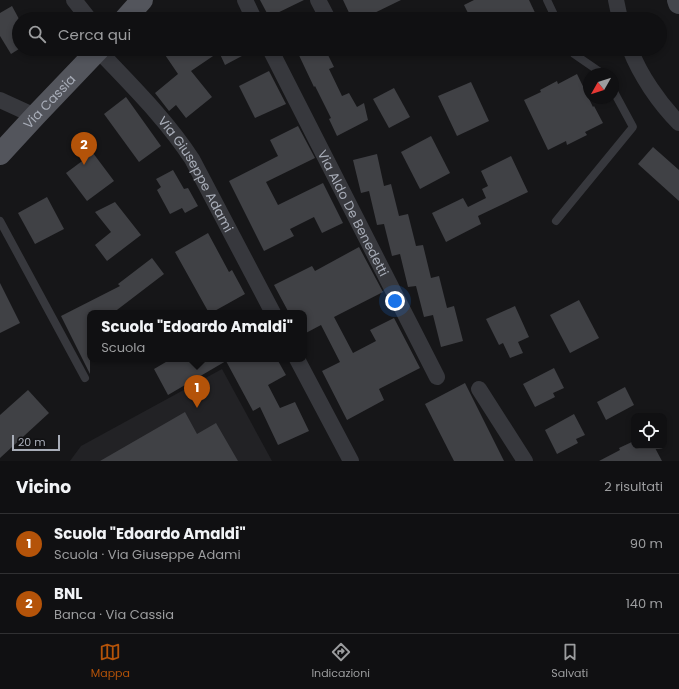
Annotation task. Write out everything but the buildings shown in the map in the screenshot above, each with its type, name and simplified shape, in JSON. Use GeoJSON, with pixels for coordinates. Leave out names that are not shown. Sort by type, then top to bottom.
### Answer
{"type":"FeatureCollection","features":[{"type":"Feature","properties":{"kind":"main road"},"geometry":{"type":"LineString","coordinates":[[132,12],[142,0]]}},
{"type":"Feature","properties":{"kind":"main road","name":"Via Cassia"},"geometry":{"type":"LineString","coordinates":[[0,154],[93,56]]}},
{"type":"Feature","properties":{"kind":"street"},"geometry":{"type":"LineString","coordinates":[[74,0],[84,12]]}},
{"type":"Feature","properties":{"kind":"street"},"geometry":{"type":"LineString","coordinates":[[245,0],[251,12]]}},
{"type":"Feature","properties":{"kind":"street"},"geometry":{"type":"LineString","coordinates":[[318,0],[324,12]]}},
{"type":"Feature","properties":{"kind":"street"},"geometry":{"type":"LineString","coordinates":[[616,0],[619,12]]}},
{"type":"Feature","properties":{"kind":"street","name":"Via Giuseppe Adami"},"geometry":{"type":"LineString","coordinates":[[104,56],[157,114],[185,148],[271,310]]}},
{"type":"Feature","properties":{"kind":"street","name":"Via Aldo De Benedetti"},"geometry":{"type":"LineString","coordinates":[[274,56],[437,377]]}},
{"type":"Feature","properties":{"kind":"street"},"geometry":{"type":"LineString","coordinates":[[633,56],[652,90],[679,123]]}},
{"type":"Feature","properties":{"kind":"street"},"geometry":{"type":"LineString","coordinates":[[0,100],[35,116]]}},
{"type":"Feature","properties":{"kind":"street"},"geometry":{"type":"LineString","coordinates":[[299,362],[351,461]]}},
{"type":"Feature","properties":{"kind":"street"},"geometry":{"type":"LineString","coordinates":[[480,389],[525,461]]}},
{"type":"Feature","properties":{"kind":"lane"},"geometry":{"type":"LineString","coordinates":[[547,0],[553,12]]}},
{"type":"Feature","properties":{"kind":"lane"},"geometry":{"type":"LineString","coordinates":[[577,56],[596,68]]}},
{"type":"Feature","properties":{"kind":"lane"},"geometry":{"type":"LineString","coordinates":[[556,221],[633,127],[619,101]]}},
{"type":"Feature","properties":{"kind":"lane"},"geometry":{"type":"LineString","coordinates":[[0,221],[85,378]]}},
{"type":"Feature","properties":{"kind":"shaded area"},"geometry":{"type":"Polygon","coordinates":[[[222,369],[272,461],[70,461],[81,446],[222,369]]]}},
{"type":"Feature","properties":{"kind":"place","name":"BNL"},"geometry":{"type":"Point","coordinates":[84,165]}},
{"type":"Feature","properties":{"kind":"place","name":"Scuola \"Edoardo Amaldi\""},"geometry":{"type":"Point","coordinates":[197,408]}}]}
